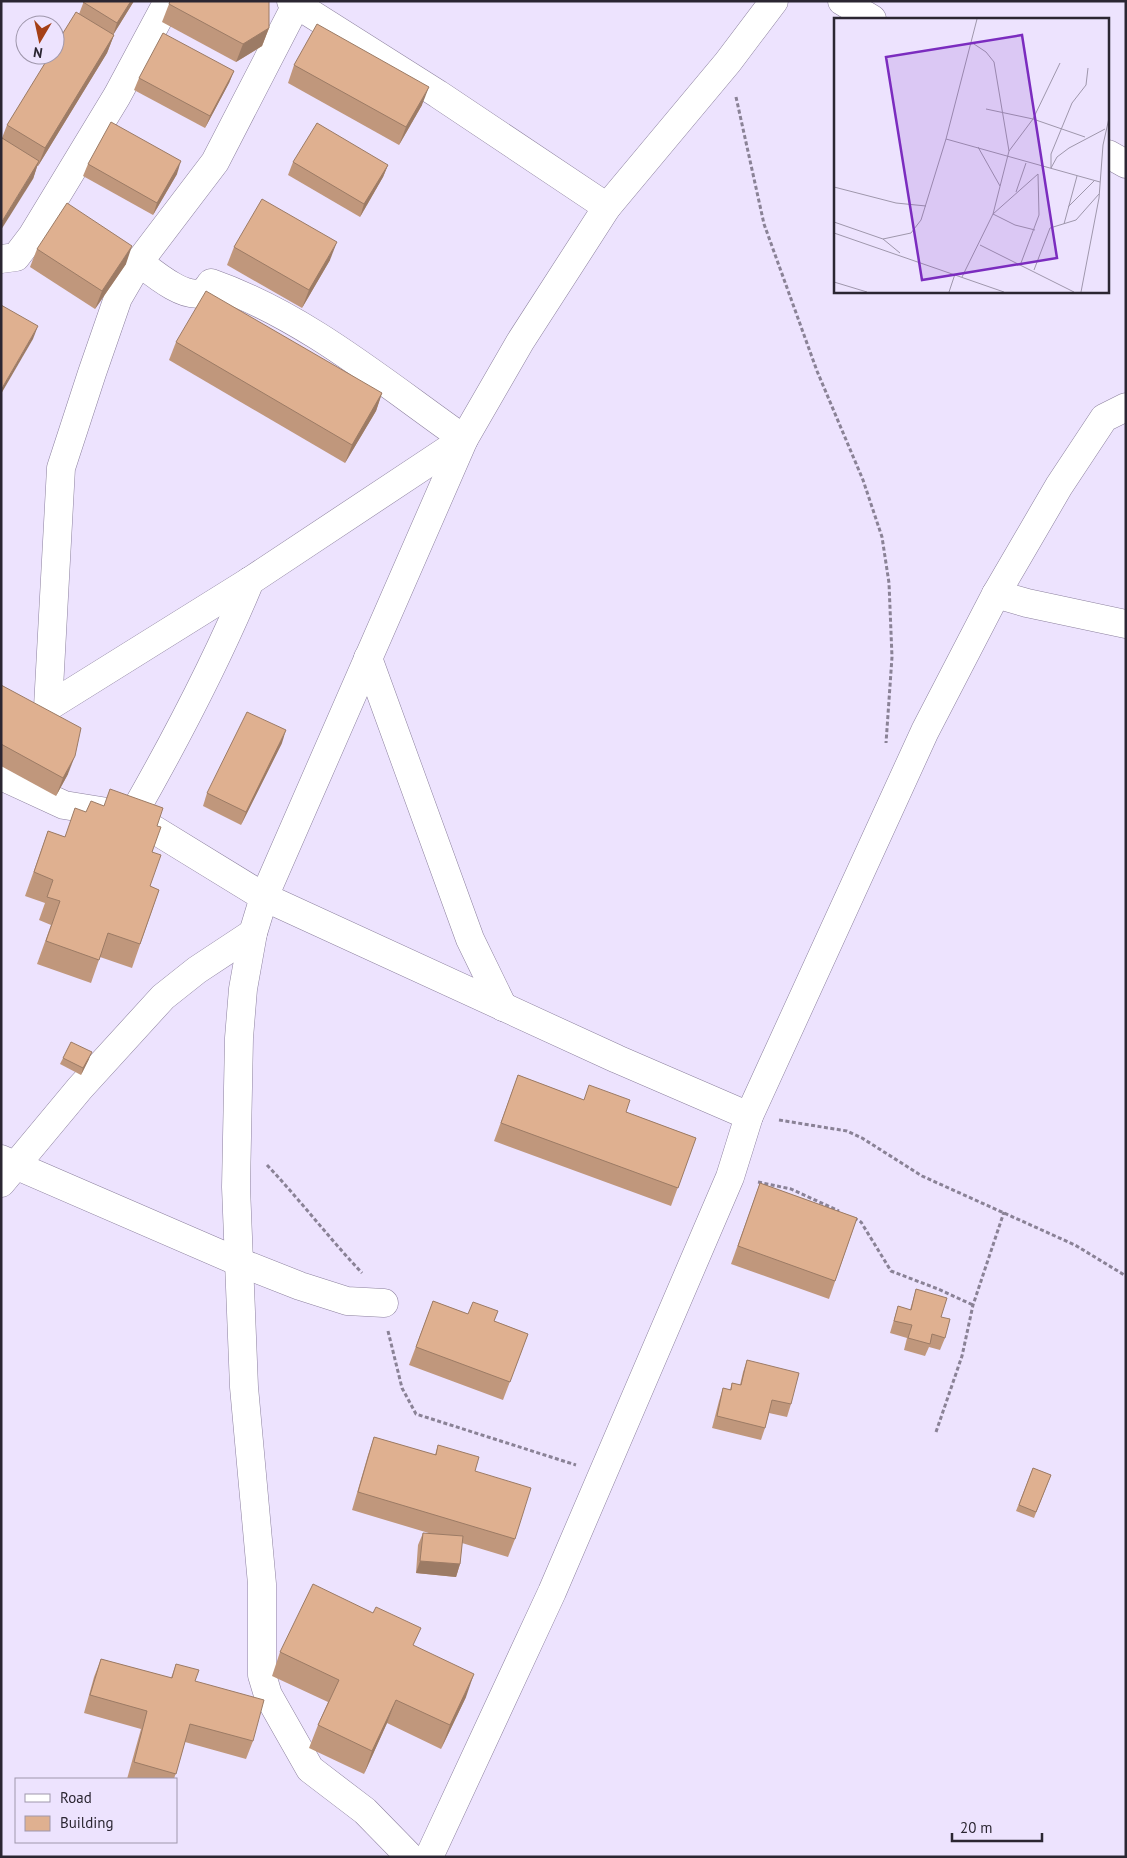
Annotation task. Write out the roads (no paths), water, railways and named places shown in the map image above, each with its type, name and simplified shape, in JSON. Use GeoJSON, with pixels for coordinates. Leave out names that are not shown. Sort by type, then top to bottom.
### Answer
{"type":"FeatureCollection","features":[{"type":"Feature","properties":{"kind":"main road"},"geometry":{"type":"LineString","coordinates":[[1,259],[16,257],[32,236],[117,96],[168,1]]}},
{"type":"Feature","properties":{"kind":"main road"},"geometry":{"type":"LineString","coordinates":[[410,1857],[366,1811],[310,1769],[268,1695],[262,1675],[262,1584],[244,1387],[239,1262],[237,1134],[238,1038],[243,989],[253,933],[264,897],[464,439],[520,342],[607,207],[728,62],[774,1]]}},
{"type":"Feature","properties":{"kind":"main road"},"geometry":{"type":"LineString","coordinates":[[846,2],[870,18]]}},
{"type":"Feature","properties":{"kind":"main road"},"geometry":{"type":"LineString","coordinates":[[464,439],[250,581],[48,707],[61,468],[118,298],[139,262],[214,162],[294,3],[438,94],[607,207]]}},
{"type":"Feature","properties":{"kind":"main road"},"geometry":{"type":"LineString","coordinates":[[1110,155],[1126,164]]}},
{"type":"Feature","properties":{"kind":"main road"},"geometry":{"type":"LineString","coordinates":[[139,262],[165,282],[185,292],[196,294],[204,291],[211,283],[235,291],[297,321],[464,439]]}},
{"type":"Feature","properties":{"kind":"main road"},"geometry":{"type":"LineString","coordinates":[[429,1857],[552,1592],[730,1177],[749,1116],[925,731],[996,594],[1059,486],[1104,418],[1126,407]]}},
{"type":"Feature","properties":{"kind":"main road"},"geometry":{"type":"LineString","coordinates":[[132,816],[185,724],[220,654],[250,581]]}},
{"type":"Feature","properties":{"kind":"main road"},"geometry":{"type":"LineString","coordinates":[[996,594],[1027,604],[1126,624]]}},
{"type":"Feature","properties":{"kind":"main road"},"geometry":{"type":"LineString","coordinates":[[368,658],[470,939],[502,1007]]}},
{"type":"Feature","properties":{"kind":"main road"},"geometry":{"type":"LineString","coordinates":[[1,776],[64,804],[132,816],[264,897],[502,1007],[749,1116]]}},
{"type":"Feature","properties":{"kind":"main road"},"geometry":{"type":"LineString","coordinates":[[253,933],[198,970],[163,997],[6,1169],[239,1262],[346,1301],[384,1303]]}}]}
